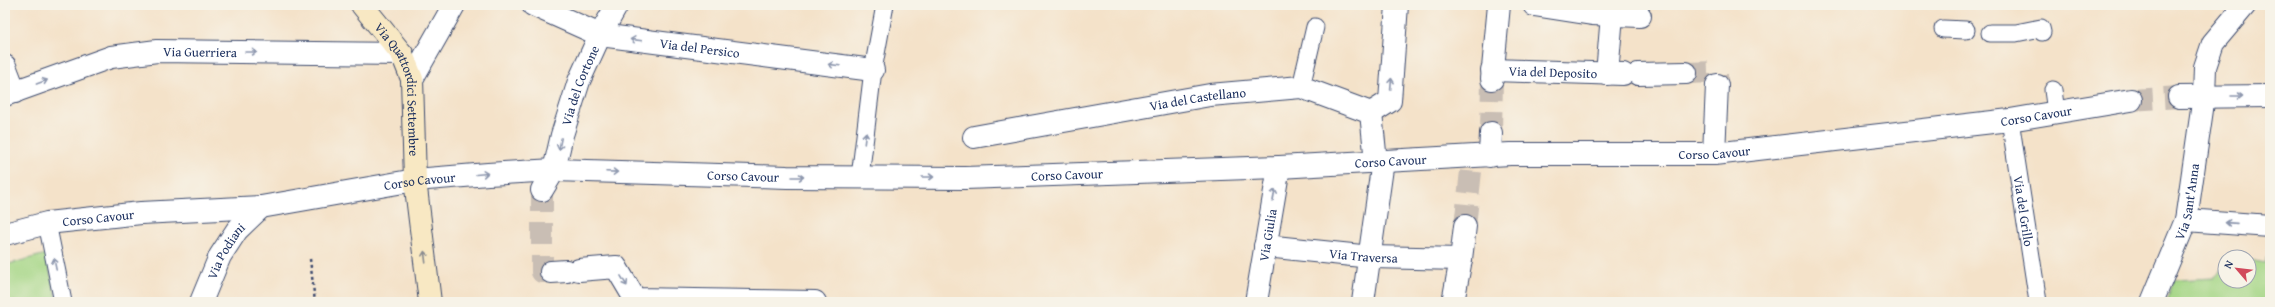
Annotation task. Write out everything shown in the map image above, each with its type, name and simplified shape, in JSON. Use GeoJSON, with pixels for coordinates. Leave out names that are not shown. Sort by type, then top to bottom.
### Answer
{"type":"FeatureCollection","features":[{"type":"Feature","properties":{"kind":"street","name":"Via Quattordici Settembre"},"geometry":{"type":"LineString","coordinates":[[362,5],[402,54],[412,79],[415,180],[431,301]]}},
{"type":"Feature","properties":{"kind":"street"},"geometry":{"type":"LineString","coordinates":[[412,79],[454,5]]}},
{"type":"Feature","properties":{"kind":"street","name":"Via del Persico"},"geometry":{"type":"LineString","coordinates":[[533,5],[600,35],[873,70]]}},
{"type":"Feature","properties":{"kind":"street","name":"Via del Cortone"},"geometry":{"type":"LineString","coordinates":[[542,190],[554,170],[562,134],[579,81],[600,35],[617,5]]}},
{"type":"Feature","properties":{"kind":"street"},"geometry":{"type":"LineString","coordinates":[[1363,302],[1371,257],[1380,161],[1371,113],[1390,101],[1397,5]]}},
{"type":"Feature","properties":{"kind":"street","name":"Via del Deposito"},"geometry":{"type":"LineString","coordinates":[[1498,5],[1492,74],[1686,73]]}},
{"type":"Feature","properties":{"kind":"street"},"geometry":{"type":"LineString","coordinates":[[1534,5],[1612,15],[1640,16]]}},
{"type":"Feature","properties":{"kind":"street","name":"Via Sant'Anna"},"geometry":{"type":"LineString","coordinates":[[2152,302],[2186,220],[2204,96],[2205,67],[2213,43],[2245,5]]}},
{"type":"Feature","properties":{"kind":"street"},"geometry":{"type":"LineString","coordinates":[[1612,15],[1623,74]]}},
{"type":"Feature","properties":{"kind":"street","name":"Via Guerriera"},"geometry":{"type":"LineString","coordinates":[[10,93],[111,57],[157,51],[402,54]]}},
{"type":"Feature","properties":{"kind":"street"},"geometry":{"type":"LineString","coordinates":[[5,66],[10,93]]}},
{"type":"Feature","properties":{"kind":"street"},"geometry":{"type":"LineString","coordinates":[[1714,154],[1717,85]]}},
{"type":"Feature","properties":{"kind":"street","name":"Via del Castellano"},"geometry":{"type":"LineString","coordinates":[[974,136],[1210,95],[1301,87],[1371,113]]}},
{"type":"Feature","properties":{"kind":"street"},"geometry":{"type":"LineString","coordinates":[[2179,98],[2204,96],[2270,96]]}},
{"type":"Feature","properties":{"kind":"street","name":"Corso Cavour"},"geometry":{"type":"LineString","coordinates":[[5,234],[47,223],[141,213],[261,207],[415,180],[554,170],[787,177],[965,178],[1279,167],[1380,161],[1478,161],[1714,154],[2010,120],[2131,100]]}},
{"type":"Feature","properties":{"kind":"street"},"geometry":{"type":"LineString","coordinates":[[1478,161],[1491,133]]}},
{"type":"Feature","properties":{"kind":"street","name":"Via Giulia"},"geometry":{"type":"LineString","coordinates":[[1256,302],[1279,167]]}},
{"type":"Feature","properties":{"kind":"street","name":"Via Podiani"},"geometry":{"type":"LineString","coordinates":[[201,302],[216,265],[237,230],[261,207]]}},
{"type":"Feature","properties":{"kind":"street"},"geometry":{"type":"LineString","coordinates":[[2186,220],[2270,226]]}},
{"type":"Feature","properties":{"kind":"street"},"geometry":{"type":"LineString","coordinates":[[1453,302],[1462,259],[1465,226]]}},
{"type":"Feature","properties":{"kind":"street","name":"Via Traversa"},"geometry":{"type":"LineString","coordinates":[[1265,246],[1371,257],[1462,259]]}},
{"type":"Feature","properties":{"kind":"street"},"geometry":{"type":"LineString","coordinates":[[566,271],[616,267],[635,299],[815,302]]}},
{"type":"Feature","properties":{"kind":"lane"},"geometry":{"type":"LineString","coordinates":[[860,177],[873,70],[885,5]]}},
{"type":"Feature","properties":{"kind":"lane"},"geometry":{"type":"LineString","coordinates":[[1301,87],[1315,27]]}},
{"type":"Feature","properties":{"kind":"lane"},"geometry":{"type":"LineString","coordinates":[[1990,33],[2016,33],[2042,28],[2042,32]]}},
{"type":"Feature","properties":{"kind":"lane"},"geometry":{"type":"LineString","coordinates":[[1943,29],[1966,30]]}},
{"type":"Feature","properties":{"kind":"lane"},"geometry":{"type":"LineString","coordinates":[[2052,90],[2056,112]]}},
{"type":"Feature","properties":{"kind":"lane","name":"Via del Grillo"},"geometry":{"type":"LineString","coordinates":[[2010,120],[2038,302]]}},
{"type":"Feature","properties":{"kind":"lane"},"geometry":{"type":"LineString","coordinates":[[47,223],[63,302]]}},
{"type":"Feature","properties":{"kind":"path"},"geometry":{"type":"LineString","coordinates":[[310,258],[315,302]]}},
{"type":"Feature","properties":{"kind":"green space"},"geometry":{"type":"Polygon","coordinates":[[[46,254],[57,302],[5,302],[5,265],[46,254]]]}},
{"type":"Feature","properties":{"kind":"green space"},"geometry":{"type":"Polygon","coordinates":[[[2266,257],[2270,257],[2270,302],[2167,302],[2174,280],[2214,278],[2217,274],[2217,289],[2257,289],[2257,261],[2266,263],[2266,257]]]}},
{"type":"Feature","properties":{"kind":"tunnel"},"geometry":{"type":"LineString","coordinates":[[1686,73],[1717,72],[1717,85]]}},
{"type":"Feature","properties":{"kind":"tunnel"},"geometry":{"type":"LineString","coordinates":[[1491,133],[1492,79]]}},
{"type":"Feature","properties":{"kind":"tunnel"},"geometry":{"type":"LineString","coordinates":[[2131,100],[2179,97]]}},
{"type":"Feature","properties":{"kind":"tunnel"},"geometry":{"type":"LineString","coordinates":[[1465,226],[1471,171]]}},
{"type":"Feature","properties":{"kind":"tunnel"},"geometry":{"type":"LineString","coordinates":[[542,190],[542,272],[551,272]]}}]}
